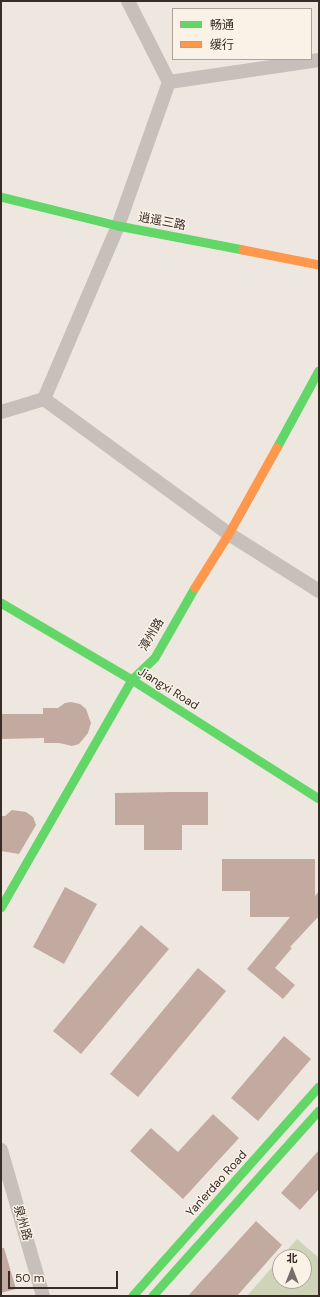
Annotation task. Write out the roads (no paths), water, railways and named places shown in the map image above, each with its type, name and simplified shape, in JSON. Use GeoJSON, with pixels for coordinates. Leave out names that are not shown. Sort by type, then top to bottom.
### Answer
{"type":"FeatureCollection","features":[{"type":"Feature","properties":{"kind":"street"},"geometry":{"type":"LineString","coordinates":[[44,399],[118,226],[169,82],[128,1]]}},
{"type":"Feature","properties":{"kind":"street"},"geometry":{"type":"LineString","coordinates":[[169,82],[319,60]]}},
{"type":"Feature","properties":{"kind":"street","name":"逍遥三路"},"geometry":{"type":"LineString","coordinates":[[1,198],[118,226],[319,265]]}},
{"type":"Feature","properties":{"kind":"street","name":"漳州路"},"geometry":{"type":"LineString","coordinates":[[1,908],[132,680],[155,658],[178,615],[229,534],[319,371]]}},
{"type":"Feature","properties":{"kind":"street"},"geometry":{"type":"LineString","coordinates":[[1,412],[44,399]]}},
{"type":"Feature","properties":{"kind":"street"},"geometry":{"type":"LineString","coordinates":[[44,399],[229,534],[319,591]]}},
{"type":"Feature","properties":{"kind":"street","name":"Jiangxi Road"},"geometry":{"type":"LineString","coordinates":[[1,604],[132,680],[319,799]]}},
{"type":"Feature","properties":{"kind":"street","name":"Yan'erdao Road"},"geometry":{"type":"LineString","coordinates":[[133,1296],[319,1087]]}},
{"type":"Feature","properties":{"kind":"street"},"geometry":{"type":"LineString","coordinates":[[153,1296],[319,1111]]}},
{"type":"Feature","properties":{"kind":"street","name":"泉州路"},"geometry":{"type":"LineString","coordinates":[[1,1150],[43,1296]]}}]}
